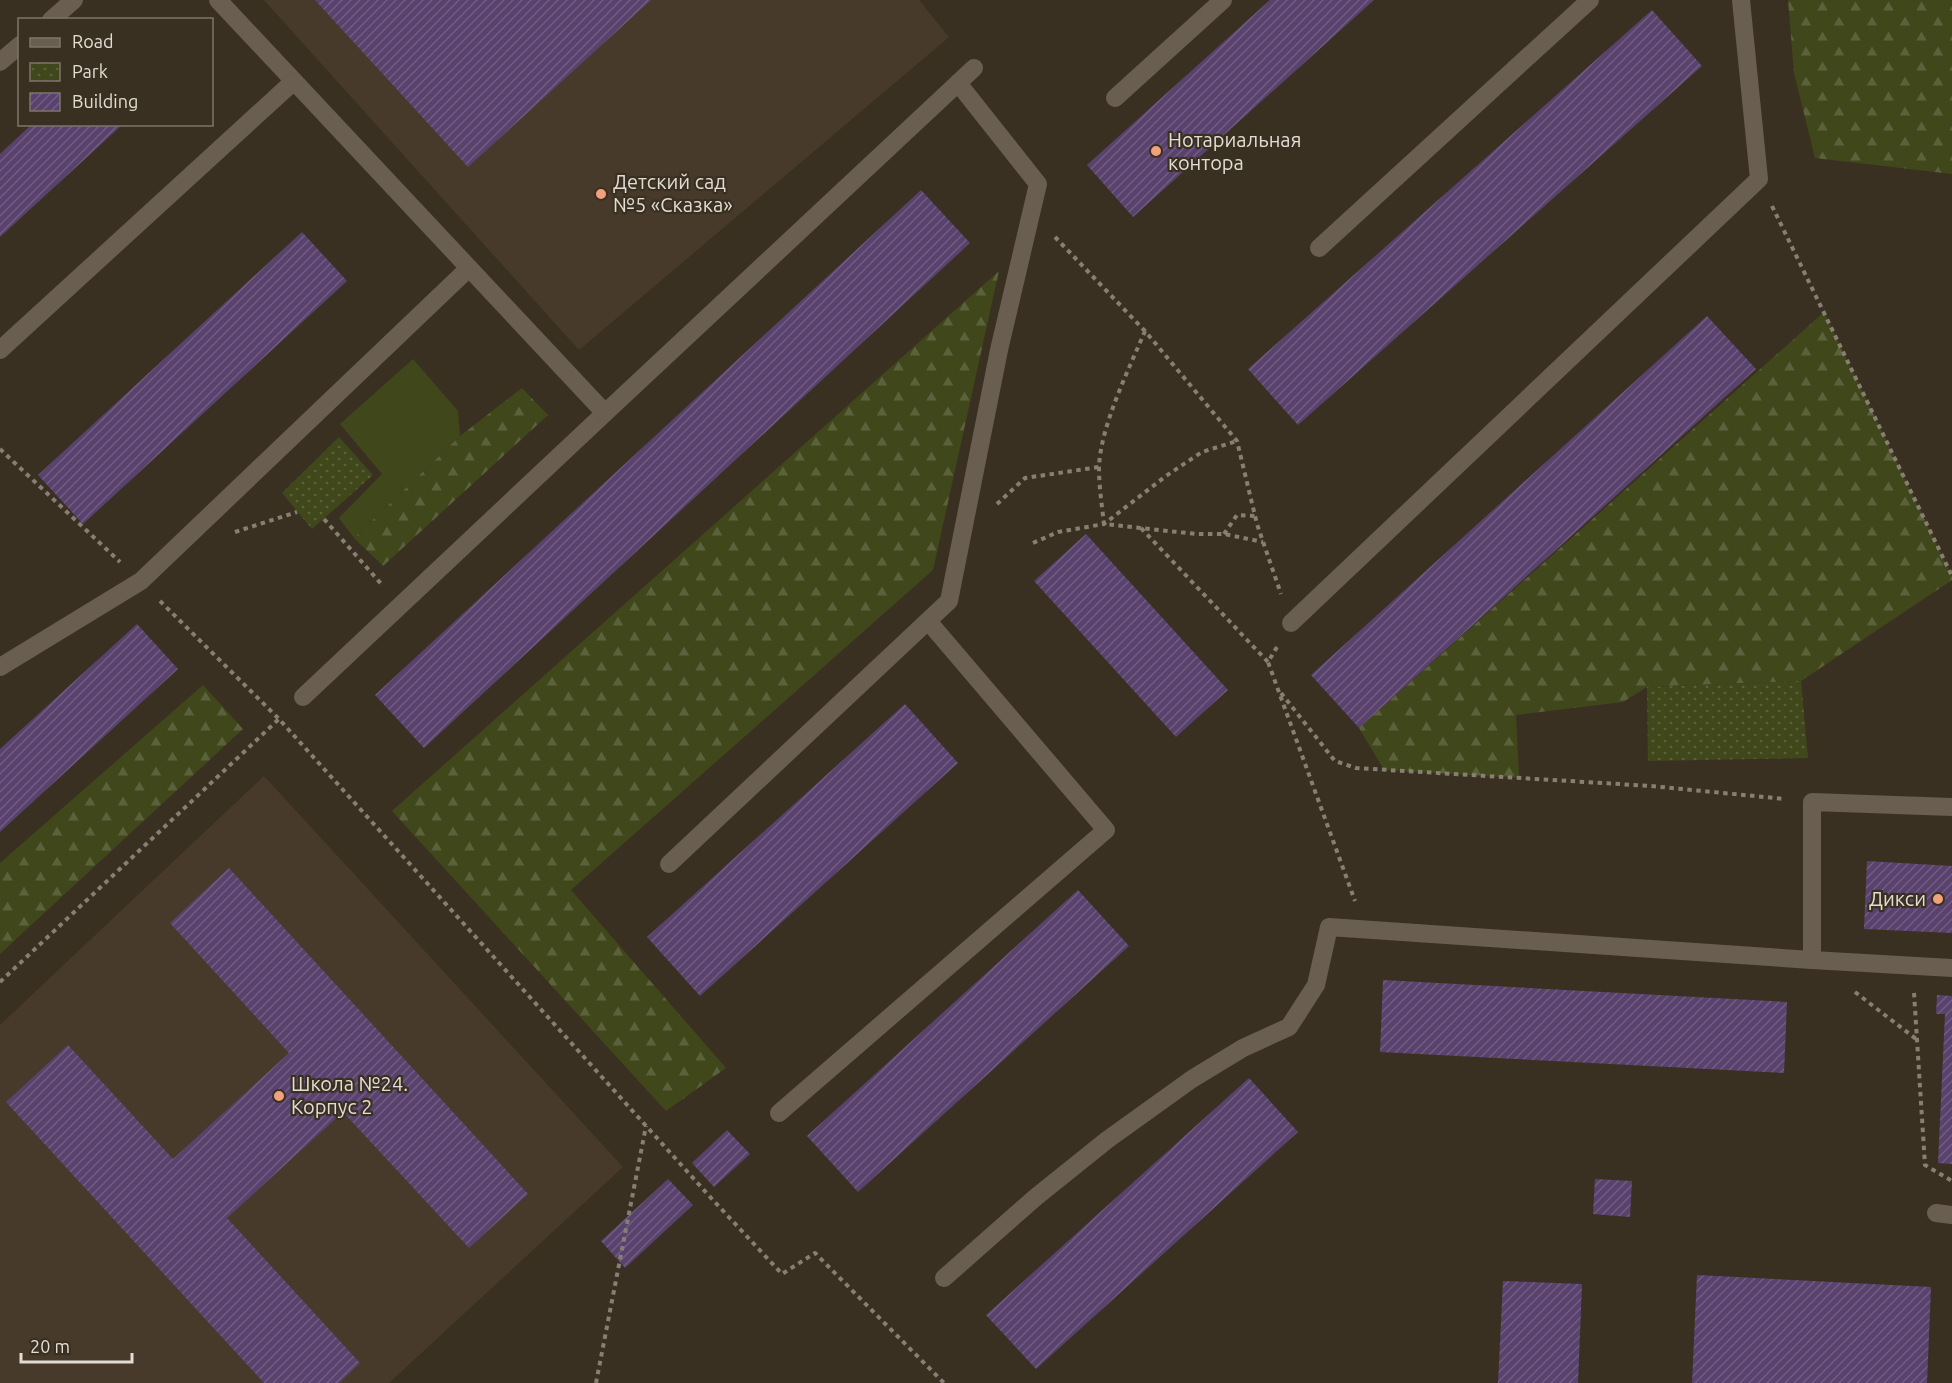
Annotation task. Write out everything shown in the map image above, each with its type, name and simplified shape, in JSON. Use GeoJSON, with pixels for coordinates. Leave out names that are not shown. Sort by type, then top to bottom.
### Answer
{"type":"FeatureCollection","features":[{"type":"Feature","properties":{"kind":"lane"},"geometry":{"type":"LineString","coordinates":[[53,18],[74,0]]}},
{"type":"Feature","properties":{"kind":"lane"},"geometry":{"type":"LineString","coordinates":[[218,0],[605,413]]}},
{"type":"Feature","properties":{"kind":"lane"},"geometry":{"type":"LineString","coordinates":[[1115,98],[1223,0]]}},
{"type":"Feature","properties":{"kind":"lane"},"geometry":{"type":"LineString","coordinates":[[1319,248],[1590,0]]}},
{"type":"Feature","properties":{"kind":"lane"},"geometry":{"type":"LineString","coordinates":[[1291,623],[1759,179],[1741,0]]}},
{"type":"Feature","properties":{"kind":"lane"},"geometry":{"type":"LineString","coordinates":[[0,62],[18,47]]}},
{"type":"Feature","properties":{"kind":"lane"},"geometry":{"type":"LineString","coordinates":[[303,697],[974,68]]}},
{"type":"Feature","properties":{"kind":"lane"},"geometry":{"type":"LineString","coordinates":[[0,350],[294,81]]}},
{"type":"Feature","properties":{"kind":"lane"},"geometry":{"type":"LineString","coordinates":[[669,864],[949,601],[999,350],[1038,184],[958,83]]}},
{"type":"Feature","properties":{"kind":"lane"},"geometry":{"type":"LineString","coordinates":[[0,667],[141,581],[469,268]]}},
{"type":"Feature","properties":{"kind":"lane"},"geometry":{"type":"LineString","coordinates":[[779,1113],[1106,830],[928,621]]}},
{"type":"Feature","properties":{"kind":"lane"},"geometry":{"type":"LineString","coordinates":[[1812,960],[1812,802],[1952,807]]}},
{"type":"Feature","properties":{"kind":"lane"},"geometry":{"type":"LineString","coordinates":[[944,1278],[1036,1197],[1107,1140],[1192,1079],[1243,1048],[1289,1027],[1316,986],[1329,927],[1952,968]]}},
{"type":"Feature","properties":{"kind":"path"},"geometry":{"type":"LineString","coordinates":[[1759,179],[1952,576]]}},
{"type":"Feature","properties":{"kind":"path"},"geometry":{"type":"LineString","coordinates":[[1047,228],[1145,331],[1237,441],[1255,516],[1291,623],[1269,662]]}},
{"type":"Feature","properties":{"kind":"path"},"geometry":{"type":"LineString","coordinates":[[1104,524],[1099,467],[1106,434],[1116,399],[1145,331]]}},
{"type":"Feature","properties":{"kind":"path"},"geometry":{"type":"LineString","coordinates":[[1104,524],[1166,476],[1202,452],[1237,441]]}},
{"type":"Feature","properties":{"kind":"path"},"geometry":{"type":"LineString","coordinates":[[0,449],[141,581],[279,719],[782,1274],[815,1253],[944,1383]]}},
{"type":"Feature","properties":{"kind":"path"},"geometry":{"type":"LineString","coordinates":[[992,509],[1025,478],[1099,467]]}},
{"type":"Feature","properties":{"kind":"path"},"geometry":{"type":"LineString","coordinates":[[1224,534],[1237,515],[1255,516]]}},
{"type":"Feature","properties":{"kind":"path"},"geometry":{"type":"LineString","coordinates":[[324,519],[401,605]]}},
{"type":"Feature","properties":{"kind":"path"},"geometry":{"type":"LineString","coordinates":[[1033,543],[1058,532],[1104,524],[1196,534],[1224,534],[1263,542]]}},
{"type":"Feature","properties":{"kind":"path"},"geometry":{"type":"LineString","coordinates":[[1141,528],[1269,662],[1366,930]]}},
{"type":"Feature","properties":{"kind":"path"},"geometry":{"type":"LineString","coordinates":[[1279,690],[1335,761],[1356,768],[1651,786],[1812,802]]}},
{"type":"Feature","properties":{"kind":"path"},"geometry":{"type":"LineString","coordinates":[[0,982],[303,697]]}},
{"type":"Feature","properties":{"kind":"path"},"geometry":{"type":"LineString","coordinates":[[1912,966],[1925,1165],[1952,1181]]}},
{"type":"Feature","properties":{"kind":"path"},"geometry":{"type":"LineString","coordinates":[[1850,989],[1916,1039]]}},
{"type":"Feature","properties":{"kind":"path"},"geometry":{"type":"LineString","coordinates":[[596,1383],[646,1126]]}},
{"type":"Feature","properties":{"kind":"shaded area","name":"Детский сад №5 «Сказка»"},"geometry":{"type":"Polygon","coordinates":[[[264,0],[919,0],[949,37],[579,350],[264,0]]]}},
{"type":"Feature","properties":{"kind":"shaded area","name":"Школа №24. Корпус 2"},"geometry":{"type":"Polygon","coordinates":[[[264,776],[623,1167],[389,1383],[0,1383],[0,1025],[264,776]]]}},
{"type":"Feature","properties":{"kind":"green space"},"geometry":{"type":"Polygon","coordinates":[[[1788,0],[1952,0],[1952,174],[1815,158],[1794,73],[1788,0]]]}},
{"type":"Feature","properties":{"kind":"green space"},"geometry":{"type":"Polygon","coordinates":[[[999,271],[933,570],[571,890],[726,1068],[666,1111],[392,811],[999,271]]]}},
{"type":"Feature","properties":{"kind":"green space"},"geometry":{"type":"Polygon","coordinates":[[[1824,312],[1952,580],[1801,681],[1647,687],[1623,702],[1516,715],[1519,778],[1384,770],[1359,728],[1824,312]]]}},
{"type":"Feature","properties":{"kind":"green space"},"geometry":{"type":"Polygon","coordinates":[[[413,359],[458,411],[460,436],[354,538],[339,518],[382,474],[340,424],[413,359]]]}},
{"type":"Feature","properties":{"kind":"green space"},"geometry":{"type":"Polygon","coordinates":[[[522,388],[548,415],[383,566],[354,538],[460,436],[522,388]]]}},
{"type":"Feature","properties":{"kind":"green space"},"geometry":{"type":"Polygon","coordinates":[[[339,437],[373,475],[312,529],[282,493],[339,437]]]}},
{"type":"Feature","properties":{"kind":"green space"},"geometry":{"type":"Polygon","coordinates":[[[1801,681],[1808,758],[1648,761],[1647,687],[1801,681]]]}},
{"type":"Feature","properties":{"kind":"green space"},"geometry":{"type":"Polygon","coordinates":[[[203,685],[243,729],[0,954],[0,863],[203,685]]]}},
{"type":"Feature","properties":{"kind":"building"},"geometry":{"type":"Polygon","coordinates":[[[315,0],[651,0],[468,167],[315,0]]]}},
{"type":"Feature","properties":{"kind":"building"},"geometry":{"type":"Polygon","coordinates":[[[1270,0],[1374,0],[1133,217],[1087,165],[1270,0]]]}},
{"type":"Feature","properties":{"kind":"building"},"geometry":{"type":"Polygon","coordinates":[[[1652,10],[1702,66],[1298,425],[1248,369],[1652,10]]]}},
{"type":"Feature","properties":{"kind":"building"},"geometry":{"type":"Polygon","coordinates":[[[30,126],[121,126],[0,237],[0,154],[30,126]]]}},
{"type":"Feature","properties":{"kind":"building"},"geometry":{"type":"Polygon","coordinates":[[[921,190],[970,243],[424,748],[375,695],[921,190]]]}},
{"type":"Feature","properties":{"kind":"building"},"geometry":{"type":"Polygon","coordinates":[[[302,232],[347,281],[83,524],[38,475],[302,232]]]}},
{"type":"Feature","properties":{"kind":"building"},"geometry":{"type":"Polygon","coordinates":[[[1707,316],[1756,369],[1359,728],[1311,675],[1707,316]]]}},
{"type":"Feature","properties":{"kind":"building"},"geometry":{"type":"Polygon","coordinates":[[[1086,534],[1228,690],[1176,737],[1034,581],[1086,534]]]}},
{"type":"Feature","properties":{"kind":"building"},"geometry":{"type":"Polygon","coordinates":[[[137,624],[178,669],[0,832],[0,749],[137,624]]]}},
{"type":"Feature","properties":{"kind":"building"},"geometry":{"type":"Polygon","coordinates":[[[905,704],[958,763],[700,996],[647,937],[905,704]]]}},
{"type":"Feature","properties":{"kind":"building"},"geometry":{"type":"Polygon","coordinates":[[[1867,861],[1952,866],[1952,933],[1864,929],[1867,861]]]}},
{"type":"Feature","properties":{"kind":"building"},"geometry":{"type":"Polygon","coordinates":[[[229,868],[528,1194],[469,1248],[343,1112],[227,1218],[360,1363],[339,1383],[264,1383],[6,1102],[68,1045],[173,1159],[289,1053],[170,923],[229,868]]]}},
{"type":"Feature","properties":{"kind":"building"},"geometry":{"type":"Polygon","coordinates":[[[1078,890],[1129,946],[858,1192],[807,1136],[1078,890]]]}},
{"type":"Feature","properties":{"kind":"building"},"geometry":{"type":"Polygon","coordinates":[[[1383,980],[1787,1002],[1784,1073],[1380,1052],[1383,980]]]}},
{"type":"Feature","properties":{"kind":"building"},"geometry":{"type":"Polygon","coordinates":[[[1937,995],[1952,996],[1952,1164],[1938,1163],[1945,1014],[1936,1014],[1937,995]]]}},
{"type":"Feature","properties":{"kind":"building"},"geometry":{"type":"Polygon","coordinates":[[[1249,1078],[1298,1132],[1036,1369],[986,1315],[1249,1078]]]}},
{"type":"Feature","properties":{"kind":"building"},"geometry":{"type":"Polygon","coordinates":[[[727,1130],[750,1154],[714,1187],[692,1163],[727,1130]]]}},
{"type":"Feature","properties":{"kind":"building"},"geometry":{"type":"Polygon","coordinates":[[[668,1179],[693,1205],[625,1268],[601,1241],[668,1179]]]}},
{"type":"Feature","properties":{"kind":"building"},"geometry":{"type":"Polygon","coordinates":[[[1595,1179],[1632,1181],[1630,1217],[1593,1214],[1595,1179]]]}},
{"type":"Feature","properties":{"kind":"building"},"geometry":{"type":"Polygon","coordinates":[[[1697,1275],[1931,1287],[1927,1383],[1692,1383],[1697,1275]]]}},
{"type":"Feature","properties":{"kind":"building"},"geometry":{"type":"Polygon","coordinates":[[[1503,1281],[1582,1284],[1578,1383],[1498,1383],[1503,1281]]]}},
{"type":"Feature","properties":{"kind":"place","name":"Нотариальная контора"},"geometry":{"type":"Point","coordinates":[1156,151]}},
{"type":"Feature","properties":{"kind":"place","name":"Детский сад №5 «Сказка»"},"geometry":{"type":"Point","coordinates":[601,194]}},
{"type":"Feature","properties":{"kind":"place","name":"Дикси"},"geometry":{"type":"Point","coordinates":[1938,899]}},
{"type":"Feature","properties":{"kind":"place","name":"Школа №24. Корпус 2"},"geometry":{"type":"Point","coordinates":[279,1096]}}]}
